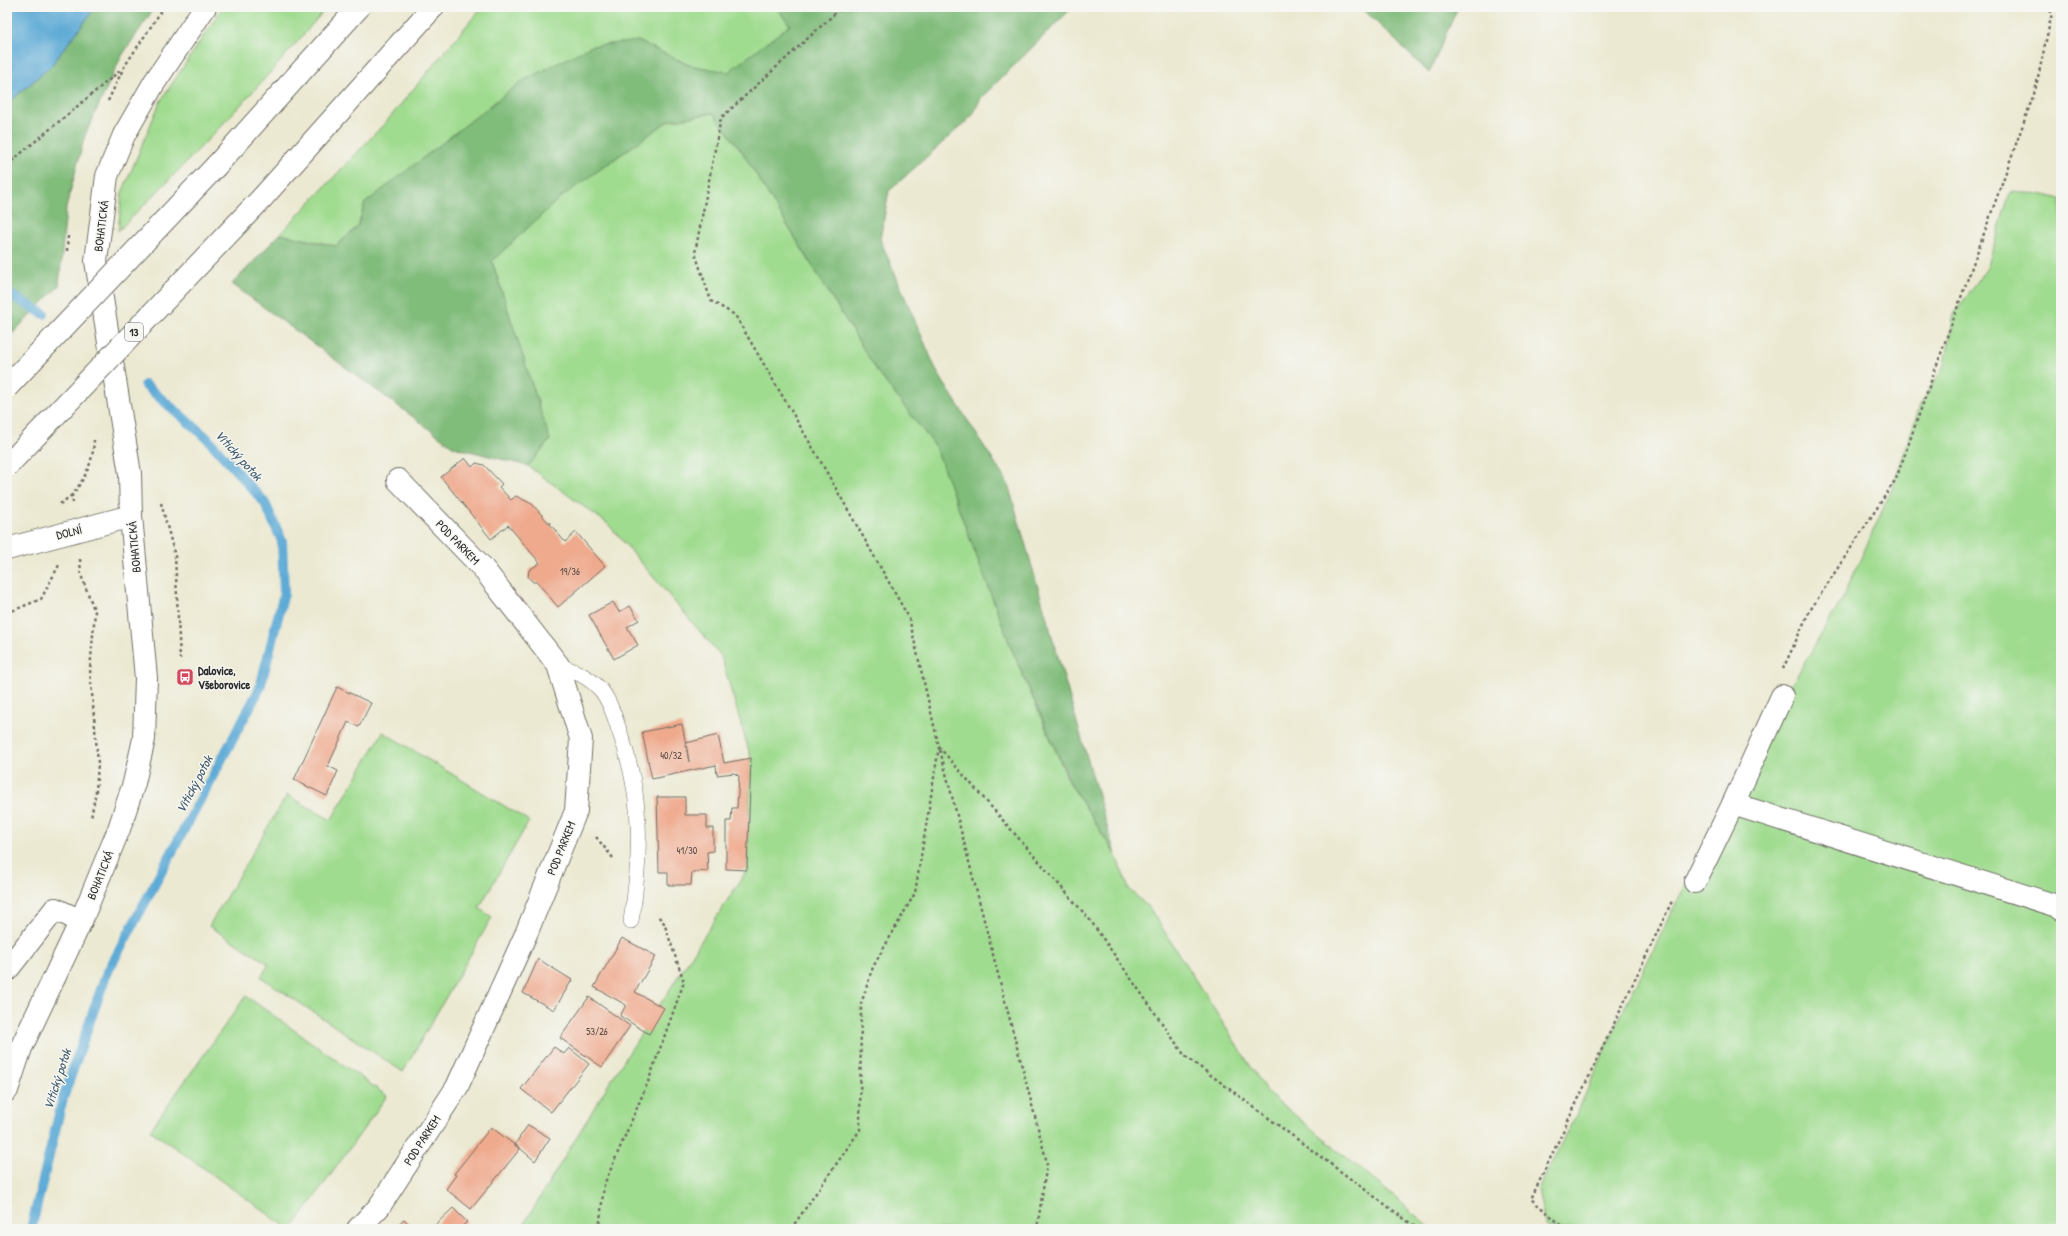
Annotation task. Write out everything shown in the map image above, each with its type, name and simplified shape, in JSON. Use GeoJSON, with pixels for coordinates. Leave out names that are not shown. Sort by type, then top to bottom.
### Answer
{"type":"FeatureCollection","features":[{"type":"Feature","properties":{"kind":"main road","name":"BOHATICKÁ"},"geometry":{"type":"LineString","coordinates":[[7,1090],[21,1048],[81,921],[119,829],[134,783],[144,739],[146,678],[131,516],[130,474],[96,261],[107,176],[124,135],[154,83],[205,7]]}},
{"type":"Feature","properties":{"kind":"main road"},"geometry":{"type":"LineString","coordinates":[[7,387],[216,166],[359,7]]}},
{"type":"Feature","properties":{"kind":"main road","name":"13"},"geometry":{"type":"LineString","coordinates":[[7,466],[262,198],[433,7]]}},
{"type":"Feature","properties":{"kind":"main road","name":"POD PARKEM"},"geometry":{"type":"LineString","coordinates":[[358,1229],[379,1207],[457,1087],[526,934],[576,811],[581,739],[558,665],[482,567],[398,480]]}},
{"type":"Feature","properties":{"kind":"main road","name":"DOLNÍ"},"geometry":{"type":"LineString","coordinates":[[7,549],[77,529],[131,516]]}},
{"type":"Feature","properties":{"kind":"main road"},"geometry":{"type":"LineString","coordinates":[[1695,882],[1733,804],[1782,696]]}},
{"type":"Feature","properties":{"kind":"main road"},"geometry":{"type":"LineString","coordinates":[[1733,804],[2057,906],[2061,909]]}},
{"type":"Feature","properties":{"kind":"main road"},"geometry":{"type":"LineString","coordinates":[[7,970],[55,909],[81,921]]}},
{"type":"Feature","properties":{"kind":"lane"},"geometry":{"type":"LineString","coordinates":[[558,665],[588,678],[601,690],[614,716],[628,753],[638,811],[639,867],[631,921]]}},
{"type":"Feature","properties":{"kind":"path"},"geometry":{"type":"LineString","coordinates":[[842,7],[721,118],[695,253],[711,301],[735,315],[817,455],[909,618],[939,748],[1047,1163],[1037,1229]]}},
{"type":"Feature","properties":{"kind":"path"},"geometry":{"type":"LineString","coordinates":[[1782,670],[1809,612],[1896,479],[2035,91],[2052,13],[2046,7]]}},
{"type":"Feature","properties":{"kind":"path"},"geometry":{"type":"LineString","coordinates":[[7,165],[124,67]]}},
{"type":"Feature","properties":{"kind":"path"},"geometry":{"type":"LineString","coordinates":[[7,613],[41,599],[77,529]]}},
{"type":"Feature","properties":{"kind":"path"},"geometry":{"type":"LineString","coordinates":[[77,529],[81,575],[95,612],[90,670],[98,763],[96,792],[90,822]]}},
{"type":"Feature","properties":{"kind":"path"},"geometry":{"type":"LineString","coordinates":[[791,1229],[860,1130],[861,1004],[873,967],[915,894],[939,748]]}},
{"type":"Feature","properties":{"kind":"path"},"geometry":{"type":"LineString","coordinates":[[939,748],[1090,920],[1186,1056],[1418,1229]]}},
{"type":"Feature","properties":{"kind":"path"},"geometry":{"type":"LineString","coordinates":[[576,811],[664,923],[684,982],[648,1082],[604,1185],[599,1229]]}},
{"type":"Feature","properties":{"kind":"path"},"geometry":{"type":"LineString","coordinates":[[1566,1229],[1531,1199],[1674,898]]}},
{"type":"Feature","properties":{"kind":"green space"},"geometry":{"type":"Polygon","coordinates":[[[96,7],[155,7],[121,57],[85,135],[66,208],[59,286],[7,339],[7,104],[50,67],[96,7]]]}},
{"type":"Feature","properties":{"kind":"green space"},"geometry":{"type":"Polygon","coordinates":[[[223,7],[327,7],[225,122],[118,231],[122,193],[160,102],[223,7]]]}},
{"type":"Feature","properties":{"kind":"green space"},"geometry":{"type":"Polygon","coordinates":[[[482,7],[776,7],[790,25],[728,73],[689,65],[638,41],[365,203],[358,226],[336,246],[280,234],[386,122],[482,7]]]}},
{"type":"Feature","properties":{"kind":"green space"},"geometry":{"type":"Polygon","coordinates":[[[776,7],[1073,7],[981,98],[972,116],[889,191],[880,239],[937,372],[1008,484],[1115,854],[1072,786],[1012,650],[935,446],[877,371],[741,150],[713,113],[668,121],[560,198],[492,261],[550,440],[528,466],[454,447],[232,284],[280,234],[336,246],[358,226],[365,203],[522,81],[592,46],[638,41],[689,65],[728,72],[790,25],[776,7]]]}},
{"type":"Feature","properties":{"kind":"green space"},"geometry":{"type":"Polygon","coordinates":[[[1361,7],[1458,7],[1429,73],[1361,7]]]}},
{"type":"Feature","properties":{"kind":"green space"},"geometry":{"type":"Polygon","coordinates":[[[713,113],[741,150],[877,371],[935,446],[1012,650],[1069,782],[1115,854],[1129,889],[1150,909],[1267,1092],[1433,1229],[521,1229],[608,1085],[747,870],[751,758],[721,656],[608,524],[528,466],[550,440],[492,261],[560,198],[668,121],[713,113]]]}},
{"type":"Feature","properties":{"kind":"green space"},"geometry":{"type":"Polygon","coordinates":[[[2010,192],[2040,194],[2061,199],[2061,1229],[1550,1229],[1545,1225],[1538,1189],[1577,1113],[1616,1025],[1752,751],[1843,598],[1892,489],[1920,406],[1945,364],[1954,314],[1987,268],[2010,192]]]}},
{"type":"Feature","properties":{"kind":"green space"},"geometry":{"type":"Polygon","coordinates":[[[383,732],[529,821],[479,908],[492,917],[403,1072],[261,977],[269,964],[209,926],[287,795],[331,820],[383,732]]]}},
{"type":"Feature","properties":{"kind":"green space"},"geometry":{"type":"Polygon","coordinates":[[[246,996],[387,1096],[292,1229],[289,1229],[150,1130],[246,996]]]}},
{"type":"Feature","properties":{"kind":"water"},"geometry":{"type":"Polygon","coordinates":[[[7,7],[96,7],[50,67],[7,104],[7,7]]]}},
{"type":"Feature","properties":{"kind":"building"},"geometry":{"type":"Polygon","coordinates":[[[465,458],[472,467],[476,463],[484,465],[502,484],[499,487],[511,500],[516,496],[532,504],[549,523],[551,523],[550,524],[565,542],[576,532],[605,566],[558,607],[537,582],[533,582],[528,577],[529,570],[540,563],[508,525],[491,539],[441,477],[465,458]]]}},
{"type":"Feature","properties":{"kind":"building"},"geometry":{"type":"Polygon","coordinates":[[[613,602],[619,612],[630,606],[639,620],[627,627],[638,645],[614,659],[589,615],[613,602]]]}},
{"type":"Feature","properties":{"kind":"building"},"geometry":{"type":"Polygon","coordinates":[[[337,687],[371,703],[359,727],[348,722],[328,766],[338,771],[327,796],[294,780],[337,687]]]}},
{"type":"Feature","properties":{"kind":"building"},"geometry":{"type":"Polygon","coordinates":[[[682,724],[689,762],[686,743],[718,735],[724,763],[751,758],[747,870],[726,869],[726,821],[731,821],[732,808],[737,808],[739,776],[734,773],[717,775],[716,765],[652,779],[642,732],[682,724]]]}},
{"type":"Feature","properties":{"kind":"building"},"geometry":{"type":"Polygon","coordinates":[[[657,797],[685,797],[685,815],[707,815],[707,828],[713,828],[713,851],[707,852],[708,871],[692,872],[691,885],[668,885],[668,872],[659,872],[657,797]]]}},
{"type":"Feature","properties":{"kind":"building"},"geometry":{"type":"Polygon","coordinates":[[[622,938],[656,956],[635,992],[664,1008],[649,1034],[620,1016],[626,1005],[594,987],[622,938]]]}},
{"type":"Feature","properties":{"kind":"building"},"geometry":{"type":"Polygon","coordinates":[[[538,959],[572,980],[554,1010],[523,993],[538,959]]]}},
{"type":"Feature","properties":{"kind":"building"},"geometry":{"type":"Polygon","coordinates":[[[589,997],[630,1026],[602,1067],[560,1038],[589,997]]]}},
{"type":"Feature","properties":{"kind":"building"},"geometry":{"type":"Polygon","coordinates":[[[554,1047],[564,1054],[569,1048],[589,1064],[551,1112],[521,1089],[554,1047]]]}},
{"type":"Feature","properties":{"kind":"building"},"geometry":{"type":"Polygon","coordinates":[[[528,1125],[550,1138],[535,1161],[515,1144],[528,1125]]]}},
{"type":"Feature","properties":{"kind":"building"},"geometry":{"type":"Polygon","coordinates":[[[491,1127],[520,1149],[471,1209],[446,1189],[456,1175],[454,1174],[491,1127]]]}},
{"type":"Feature","properties":{"kind":"building"},"geometry":{"type":"Polygon","coordinates":[[[453,1208],[467,1222],[459,1229],[432,1228],[453,1208]]]}},
{"type":"Feature","properties":{"kind":"building"},"geometry":{"type":"Polygon","coordinates":[[[404,1219],[414,1229],[393,1229],[404,1219]]]}},
{"type":"Feature","properties":{"kind":"waterway","name":"Vitický potok"},"geometry":{"type":"LineString","coordinates":[[7,293],[44,314]]}},
{"type":"Feature","properties":{"kind":"waterway","name":"Vitický potok"},"geometry":{"type":"LineString","coordinates":[[31,1229],[63,1098],[106,975],[260,688],[284,593],[282,541],[265,503],[206,437],[145,385]]}},
{"type":"Feature","properties":{"kind":"place","name":"Dalovice, Všeborovice"},"geometry":{"type":"Point","coordinates":[185,677]}}]}
